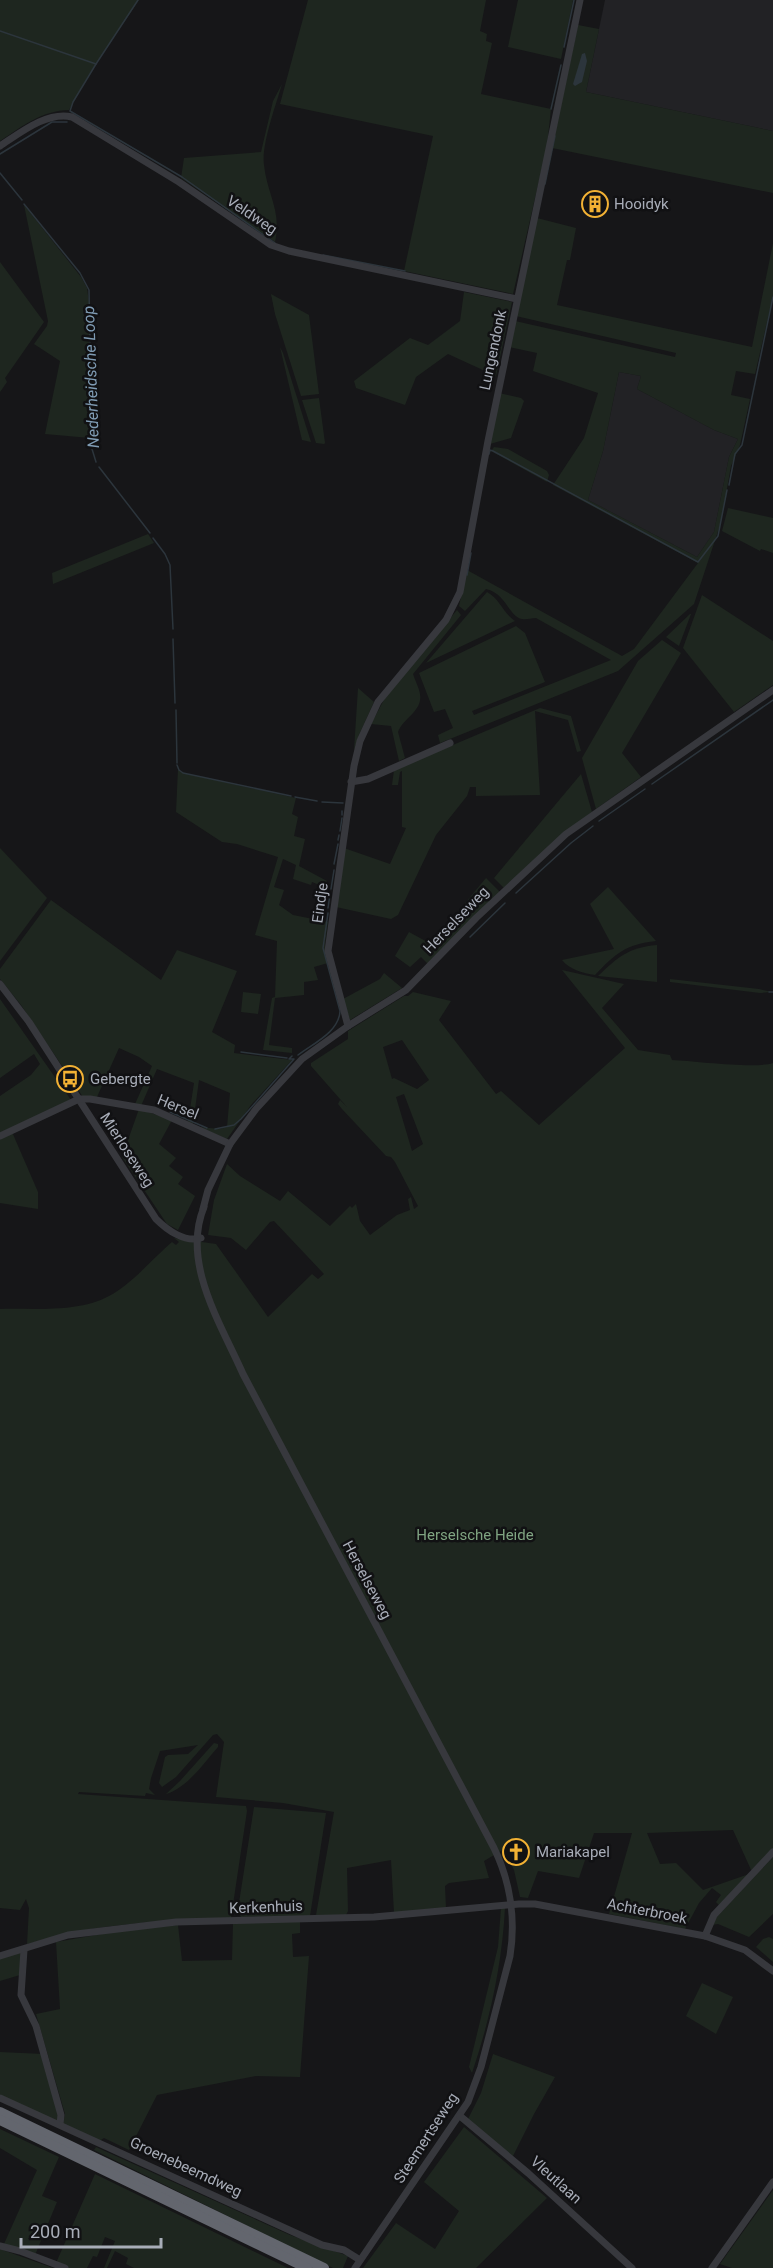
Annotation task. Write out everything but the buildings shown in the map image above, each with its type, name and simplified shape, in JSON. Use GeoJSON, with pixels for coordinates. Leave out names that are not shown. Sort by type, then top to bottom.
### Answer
{"type":"FeatureCollection","features":[{"type":"Feature","properties":{"kind":"highway"},"geometry":{"type":"LineString","coordinates":[[0,2112],[324,2268]]}},
{"type":"Feature","properties":{"kind":"highway"},"geometry":{"type":"LineString","coordinates":[[0,2120],[307,2268]]}},
{"type":"Feature","properties":{"kind":"street","name":"Lungendonk"},"geometry":{"type":"LineString","coordinates":[[391,685],[446,620],[458,601],[488,441],[579,0]]}},
{"type":"Feature","properties":{"kind":"street","name":"Veldweg"},"geometry":{"type":"LineString","coordinates":[[0,146],[51,116],[62,114],[72,117],[179,182],[270,245],[289,252],[517,299]]}},
{"type":"Feature","properties":{"kind":"street","name":"Eindje"},"geometry":{"type":"LineString","coordinates":[[348,1026],[328,951],[351,782],[360,741],[378,702],[391,685]]}},
{"type":"Feature","properties":{"kind":"street","name":"Herselseweg"},"geometry":{"type":"LineString","coordinates":[[511,1904],[502,1864],[494,1848],[243,1374],[213,1308],[198,1260],[204,1207],[215,1173],[230,1144],[249,1116],[302,1059],[348,1026],[406,990],[476,918],[566,834],[773,690]]}},
{"type":"Feature","properties":{"kind":"street"},"geometry":{"type":"LineString","coordinates":[[351,782],[368,779],[450,743]]}},
{"type":"Feature","properties":{"kind":"street","name":"Mierloseweg"},"geometry":{"type":"LineString","coordinates":[[0,984],[29,1022],[156,1220],[183,1238],[199,1237]]}},
{"type":"Feature","properties":{"kind":"street"},"geometry":{"type":"LineString","coordinates":[[0,1136],[79,1100]]}},
{"type":"Feature","properties":{"kind":"street","name":"Hersel"},"geometry":{"type":"LineString","coordinates":[[79,1100],[103,1100],[154,1110],[230,1144]]}},
{"type":"Feature","properties":{"kind":"street","name":"Achterbroek"},"geometry":{"type":"LineString","coordinates":[[511,1904],[535,1904],[705,1936],[714,1916],[773,1852]]}},
{"type":"Feature","properties":{"kind":"street","name":"Kerkenhuis"},"geometry":{"type":"LineString","coordinates":[[0,1956],[68,1935],[176,1922],[374,1917],[511,1904]]}},
{"type":"Feature","properties":{"kind":"street","name":"Steemertseweg"},"geometry":{"type":"LineString","coordinates":[[355,2268],[460,2116],[475,2084],[510,1956],[513,1937],[511,1904]]}},
{"type":"Feature","properties":{"kind":"street"},"geometry":{"type":"LineString","coordinates":[[705,1936],[745,1950],[773,1971]]}},
{"type":"Feature","properties":{"kind":"street"},"geometry":{"type":"LineString","coordinates":[[24,1950],[21,1995],[36,2026],[61,2115],[60,2124]]}},
{"type":"Feature","properties":{"kind":"street","name":"Groenebeemdweg"},"geometry":{"type":"LineString","coordinates":[[0,2098],[322,2245],[344,2250],[360,2260]]}},
{"type":"Feature","properties":{"kind":"street","name":"Vleutlaan"},"geometry":{"type":"LineString","coordinates":[[460,2116],[528,2173],[632,2268]]}},
{"type":"Feature","properties":{"kind":"street"},"geometry":{"type":"LineString","coordinates":[[712,2268],[773,2182]]}},
{"type":"Feature","properties":{"kind":"street"},"geometry":{"type":"LineString","coordinates":[[0,2246],[30,2254],[65,2268]]}},
{"type":"Feature","properties":{"kind":"shaded area"},"geometry":{"type":"Polygon","coordinates":[[[605,0],[773,0],[773,131],[586,92],[605,0]]]}},
{"type":"Feature","properties":{"kind":"shaded area"},"geometry":{"type":"Polygon","coordinates":[[[585,53],[587,61],[582,82],[575,86],[573,84],[582,54],[585,53]]]}},
{"type":"Feature","properties":{"kind":"shaded area"},"geometry":{"type":"Polygon","coordinates":[[[619,372],[641,376],[637,389],[714,430],[738,439],[729,457],[714,532],[697,557],[588,500],[603,451],[619,372]]]}},
{"type":"Feature","properties":{"kind":"green space"},"geometry":{"type":"Polygon","coordinates":[[[0,0],[139,0],[88,76],[69,110],[41,116],[0,141],[0,0]]]}},
{"type":"Feature","properties":{"kind":"green space"},"geometry":{"type":"Polygon","coordinates":[[[308,0],[486,0],[480,31],[487,34],[486,41],[492,43],[481,94],[551,109],[547,146],[513,294],[404,271],[433,136],[280,104],[308,0]]]}},
{"type":"Feature","properties":{"kind":"green space"},"geometry":{"type":"Polygon","coordinates":[[[518,0],[573,0],[561,59],[508,47],[518,0]]]}},
{"type":"Feature","properties":{"kind":"green space"},"geometry":{"type":"Polygon","coordinates":[[[578,25],[599,29],[586,92],[773,131],[773,193],[552,148],[578,25]]]}},
{"type":"Feature","properties":{"kind":"green space"},"geometry":{"type":"Polygon","coordinates":[[[282,84],[270,125],[264,157],[277,221],[275,242],[181,178],[184,158],[261,152],[273,101],[282,84]]]}},
{"type":"Feature","properties":{"kind":"green space"},"geometry":{"type":"Polygon","coordinates":[[[24,205],[81,277],[87,288],[90,438],[45,434],[60,361],[34,344],[48,321],[24,205]]]}},
{"type":"Feature","properties":{"kind":"green space"},"geometry":{"type":"Polygon","coordinates":[[[537,218],[576,228],[570,260],[567,260],[557,305],[752,347],[773,243],[773,296],[755,374],[736,371],[731,395],[750,399],[740,445],[731,466],[721,522],[694,604],[618,671],[440,743],[438,735],[453,728],[445,709],[434,712],[419,673],[516,626],[525,633],[545,682],[472,711],[474,715],[611,660],[536,618],[518,617],[493,591],[486,589],[465,611],[459,606],[467,570],[622,656],[634,649],[698,563],[553,485],[584,438],[598,393],[533,371],[537,353],[509,347],[515,321],[675,357],[676,353],[516,316],[537,218]],[[619,372],[603,451],[588,500],[697,557],[714,532],[729,457],[738,439],[714,430],[637,389],[641,376],[619,372]]]}},
{"type":"Feature","properties":{"kind":"green space"},"geometry":{"type":"Polygon","coordinates":[[[0,262],[44,322],[5,378],[7,382],[0,392],[0,262]]]}},
{"type":"Feature","properties":{"kind":"green space"},"geometry":{"type":"Polygon","coordinates":[[[464,292],[512,302],[496,376],[448,354],[416,377],[405,405],[356,388],[354,381],[410,338],[428,345],[460,321],[464,292]]]}},
{"type":"Feature","properties":{"kind":"green space"},"geometry":{"type":"Polygon","coordinates":[[[271,294],[309,315],[319,394],[301,396],[275,314],[271,294]]]}},
{"type":"Feature","properties":{"kind":"green space"},"geometry":{"type":"Polygon","coordinates":[[[280,347],[283,353],[311,442],[302,440],[280,347]]]}},
{"type":"Feature","properties":{"kind":"green space"},"geometry":{"type":"Polygon","coordinates":[[[499,393],[521,398],[524,401],[511,438],[490,444],[499,393]]]}},
{"type":"Feature","properties":{"kind":"green space"},"geometry":{"type":"Polygon","coordinates":[[[319,398],[324,444],[316,443],[302,400],[319,398]]]}},
{"type":"Feature","properties":{"kind":"green space"},"geometry":{"type":"Polygon","coordinates":[[[494,447],[508,449],[547,471],[549,475],[547,482],[491,451],[494,447]]]}},
{"type":"Feature","properties":{"kind":"green space"},"geometry":{"type":"Polygon","coordinates":[[[728,508],[773,518],[773,553],[761,549],[760,551],[722,531],[728,508]]]}},
{"type":"Feature","properties":{"kind":"green space"},"geometry":{"type":"Polygon","coordinates":[[[148,534],[154,543],[53,584],[52,573],[148,534]]]}},
{"type":"Feature","properties":{"kind":"green space"},"geometry":{"type":"Polygon","coordinates":[[[487,592],[515,621],[426,663],[487,592]]]}},
{"type":"Feature","properties":{"kind":"green space"},"geometry":{"type":"Polygon","coordinates":[[[702,595],[773,641],[773,685],[734,712],[683,648],[702,595]]]}},
{"type":"Feature","properties":{"kind":"green space"},"geometry":{"type":"Polygon","coordinates":[[[457,610],[461,615],[413,674],[420,700],[416,710],[398,732],[405,758],[399,761],[391,726],[371,724],[385,698],[457,610]]]}},
{"type":"Feature","properties":{"kind":"green space"},"geometry":{"type":"Polygon","coordinates":[[[691,614],[679,646],[666,637],[691,614]]]}},
{"type":"Feature","properties":{"kind":"green space"},"geometry":{"type":"Polygon","coordinates":[[[662,640],[681,653],[622,753],[641,777],[596,809],[582,758],[638,661],[662,640]]]}},
{"type":"Feature","properties":{"kind":"green space"},"geometry":{"type":"Polygon","coordinates":[[[358,688],[374,702],[354,750],[358,688]]]}},
{"type":"Feature","properties":{"kind":"green space"},"geometry":{"type":"Polygon","coordinates":[[[540,708],[571,716],[581,751],[577,752],[568,720],[535,711],[540,795],[476,796],[476,787],[470,787],[467,796],[436,835],[398,915],[391,919],[336,907],[344,848],[390,864],[406,828],[402,827],[402,771],[398,785],[392,785],[394,770],[540,708]]]}},
{"type":"Feature","properties":{"kind":"green space"},"geometry":{"type":"Polygon","coordinates":[[[178,769],[183,773],[296,798],[292,814],[298,817],[294,836],[305,839],[299,866],[327,881],[327,884],[322,886],[312,882],[311,885],[293,879],[296,865],[283,859],[274,887],[284,890],[279,905],[293,915],[328,922],[325,944],[328,963],[314,967],[318,980],[304,982],[304,995],[275,998],[269,1045],[292,1048],[292,1053],[263,1050],[272,998],[275,997],[277,941],[255,935],[278,857],[237,844],[222,842],[176,812],[178,769]]]}},
{"type":"Feature","properties":{"kind":"green space"},"geometry":{"type":"Polygon","coordinates":[[[581,774],[592,812],[504,888],[494,878],[581,774]]]}},
{"type":"Feature","properties":{"kind":"green space"},"geometry":{"type":"Polygon","coordinates":[[[0,848],[47,898],[0,961],[0,848]]]}},
{"type":"Feature","properties":{"kind":"green space"},"geometry":{"type":"Polygon","coordinates":[[[486,878],[500,892],[429,965],[421,957],[410,967],[395,956],[409,932],[431,944],[486,878]]]}},
{"type":"Feature","properties":{"kind":"green space"},"geometry":{"type":"Polygon","coordinates":[[[608,887],[656,941],[646,942],[622,951],[595,975],[581,972],[562,960],[614,949],[590,904],[608,887]]]}},
{"type":"Feature","properties":{"kind":"green space"},"geometry":{"type":"Polygon","coordinates":[[[51,900],[161,980],[177,950],[237,971],[212,1032],[235,1045],[234,1053],[292,1060],[251,1105],[227,1139],[199,1127],[220,1129],[227,1127],[230,1093],[199,1080],[193,1124],[188,1122],[194,1083],[157,1069],[141,1106],[135,1104],[152,1066],[119,1048],[97,1097],[83,1097],[21,1005],[0,979],[0,969],[51,900]]]}},
{"type":"Feature","properties":{"kind":"green space"},"geometry":{"type":"Polygon","coordinates":[[[657,945],[657,982],[598,976],[624,954],[638,948],[657,945]]]}},
{"type":"Feature","properties":{"kind":"green space","name":"Herselsche Heide"},"geometry":{"type":"Polygon","coordinates":[[[562,970],[624,984],[602,1008],[638,1050],[670,1055],[672,1060],[739,1065],[773,1063],[773,1849],[752,1872],[733,1830],[647,1833],[660,1864],[676,1863],[703,1890],[749,1874],[720,1906],[716,1902],[721,1895],[712,1888],[699,1903],[685,1929],[609,1914],[632,1833],[594,1833],[579,1878],[538,1871],[528,1898],[520,1897],[514,1870],[504,1849],[484,1861],[489,1878],[449,1883],[445,1886],[446,1908],[394,1913],[391,1860],[347,1868],[348,1911],[346,1915],[316,1915],[334,1812],[283,1803],[216,1797],[224,1742],[217,1734],[213,1735],[176,1777],[162,1787],[159,1783],[165,1757],[188,1754],[198,1745],[160,1751],[149,1789],[155,1795],[79,1792],[78,1794],[246,1806],[231,1918],[161,1921],[109,1927],[27,1944],[29,1908],[26,1899],[20,1910],[0,1908],[0,1309],[70,1307],[97,1301],[125,1285],[172,1242],[176,1245],[179,1242],[174,1238],[216,1244],[268,1317],[312,1274],[318,1279],[324,1274],[274,1221],[270,1222],[246,1250],[231,1238],[208,1235],[214,1200],[227,1164],[240,1176],[280,1201],[288,1191],[330,1226],[350,1206],[352,1208],[356,1204],[360,1221],[370,1235],[397,1215],[410,1210],[408,1199],[411,1197],[414,1209],[418,1206],[395,1162],[391,1157],[386,1156],[342,1109],[338,1104],[340,1100],[347,1107],[311,1066],[311,1063],[348,1039],[348,1031],[413,992],[451,1001],[439,1020],[496,1094],[501,1091],[539,1125],[625,1048],[562,970]],[[402,1040],[383,1047],[392,1079],[417,1089],[429,1080],[402,1040]],[[404,1094],[396,1097],[412,1151],[423,1144],[404,1094]]]}},
{"type":"Feature","properties":{"kind":"green space"},"geometry":{"type":"Polygon","coordinates":[[[384,973],[402,988],[350,1020],[343,999],[380,979],[384,973]]]}},
{"type":"Feature","properties":{"kind":"green space"},"geometry":{"type":"Polygon","coordinates":[[[670,979],[772,992],[760,993],[670,982],[670,979]]]}},
{"type":"Feature","properties":{"kind":"green space"},"geometry":{"type":"Polygon","coordinates":[[[243,992],[261,994],[258,1014],[241,1012],[243,992]]]}},
{"type":"Feature","properties":{"kind":"green space"},"geometry":{"type":"Polygon","coordinates":[[[0,999],[71,1100],[0,1133],[0,1096],[31,1075],[40,1064],[34,1054],[0,1078],[0,999]]]}},
{"type":"Feature","properties":{"kind":"green space"},"geometry":{"type":"Polygon","coordinates":[[[139,1109],[172,1120],[159,1144],[176,1158],[169,1166],[183,1177],[178,1184],[195,1196],[178,1230],[167,1224],[122,1157],[139,1109]]]}},
{"type":"Feature","properties":{"kind":"green space"},"geometry":{"type":"Polygon","coordinates":[[[12,1132],[38,1192],[38,1209],[0,1203],[0,1139],[12,1132]]]}},
{"type":"Feature","properties":{"kind":"green space"},"geometry":{"type":"Polygon","coordinates":[[[214,1743],[218,1744],[218,1747],[195,1774],[174,1791],[166,1794],[180,1781],[214,1743]]]}},
{"type":"Feature","properties":{"kind":"green space"},"geometry":{"type":"Polygon","coordinates":[[[254,1807],[326,1813],[310,1916],[241,1917],[238,1909],[254,1807]]]}},
{"type":"Feature","properties":{"kind":"green space"},"geometry":{"type":"Polygon","coordinates":[[[773,1857],[773,1914],[749,1937],[718,1924],[712,1925],[713,1921],[773,1857]]]}},
{"type":"Feature","properties":{"kind":"green space"},"geometry":{"type":"Polygon","coordinates":[[[501,1908],[505,1908],[498,1971],[490,2012],[472,2073],[469,2067],[498,1947],[501,1908]]]}},
{"type":"Feature","properties":{"kind":"green space"},"geometry":{"type":"Polygon","coordinates":[[[300,1921],[300,1933],[292,1934],[293,1957],[309,1956],[300,2077],[256,2076],[157,2095],[129,2150],[104,2138],[99,2141],[63,2125],[65,2114],[36,2014],[60,2009],[56,1942],[119,1931],[178,1925],[182,1961],[232,1960],[233,1923],[300,1921]]]}},
{"type":"Feature","properties":{"kind":"green space"},"geometry":{"type":"Polygon","coordinates":[[[769,1937],[773,1939],[773,1962],[756,1947],[763,1939],[769,1937]]]}},
{"type":"Feature","properties":{"kind":"green space"},"geometry":{"type":"Polygon","coordinates":[[[21,1952],[20,1975],[0,1981],[0,1958],[21,1952]]]}},
{"type":"Feature","properties":{"kind":"green space"},"geometry":{"type":"Polygon","coordinates":[[[702,1983],[733,1997],[716,2034],[686,2016],[702,1983]]]}},
{"type":"Feature","properties":{"kind":"green space"},"geometry":{"type":"Polygon","coordinates":[[[0,2052],[43,2054],[60,2114],[58,2123],[0,2096],[0,2052]]]}},
{"type":"Feature","properties":{"kind":"green space"},"geometry":{"type":"Polygon","coordinates":[[[493,2054],[555,2077],[512,2158],[468,2119],[481,2093],[493,2054]]]}},
{"type":"Feature","properties":{"kind":"green space"},"geometry":{"type":"Polygon","coordinates":[[[464,2127],[547,2198],[476,2268],[363,2268],[396,2223],[435,2249],[459,2211],[424,2182],[464,2127]]]}},
{"type":"Feature","properties":{"kind":"green space"},"geometry":{"type":"Polygon","coordinates":[[[0,2129],[59,2157],[42,2196],[57,2202],[35,2255],[4,2244],[37,2170],[0,2148],[0,2129]]]}},
{"type":"Feature","properties":{"kind":"green space"},"geometry":{"type":"Polygon","coordinates":[[[96,2147],[290,2235],[348,2256],[343,2268],[333,2268],[94,2150],[96,2147]]]}},
{"type":"Feature","properties":{"kind":"green space"},"geometry":{"type":"Polygon","coordinates":[[[95,2174],[288,2268],[134,2268],[126,2264],[128,2258],[115,2251],[107,2268],[104,2268],[115,2241],[105,2237],[97,2257],[93,2256],[87,2268],[69,2268],[56,2263],[95,2174]]]}},
{"type":"Feature","properties":{"kind":"green space"},"geometry":{"type":"Polygon","coordinates":[[[773,2190],[773,2268],[732,2268],[720,2264],[773,2190]]]}},
{"type":"Feature","properties":{"kind":"green space"},"geometry":{"type":"Polygon","coordinates":[[[0,2249],[53,2268],[0,2268],[0,2249]]]}},
{"type":"Feature","properties":{"kind":"waterway"},"geometry":{"type":"LineString","coordinates":[[0,31],[96,64],[138,0]]}},
{"type":"Feature","properties":{"kind":"waterway"},"geometry":{"type":"LineString","coordinates":[[564,47],[574,0]]}},
{"type":"Feature","properties":{"kind":"waterway"},"geometry":{"type":"LineString","coordinates":[[96,64],[70,111],[182,177],[275,243]]}},
{"type":"Feature","properties":{"kind":"waterway"},"geometry":{"type":"LineString","coordinates":[[551,109],[561,65]]}},
{"type":"Feature","properties":{"kind":"waterway"},"geometry":{"type":"LineString","coordinates":[[0,154],[52,122],[67,122]]}},
{"type":"Feature","properties":{"kind":"waterway"},"geometry":{"type":"LineString","coordinates":[[545,184],[555,136]]}},
{"type":"Feature","properties":{"kind":"waterway","name":"Nederheidsche Loop"},"geometry":{"type":"LineString","coordinates":[[0,173],[22,200]]}},
{"type":"Feature","properties":{"kind":"waterway","name":"Nederheidsche Loop"},"geometry":{"type":"LineString","coordinates":[[24,204],[80,273],[89,290],[92,449],[96,462]]}},
{"type":"Feature","properties":{"kind":"waterway"},"geometry":{"type":"LineString","coordinates":[[323,255],[405,271]]}},
{"type":"Feature","properties":{"kind":"waterway"},"geometry":{"type":"LineString","coordinates":[[729,485],[735,454],[742,445],[773,297]]}},
{"type":"Feature","properties":{"kind":"waterway"},"geometry":{"type":"LineString","coordinates":[[489,454],[490,450],[493,451],[698,562],[718,536],[727,490]]}},
{"type":"Feature","properties":{"kind":"waterway","name":"Nederheidsche Loop"},"geometry":{"type":"LineString","coordinates":[[99,467],[150,533]]}},
{"type":"Feature","properties":{"kind":"waterway","name":"Nederheidsche Loop"},"geometry":{"type":"LineString","coordinates":[[153,538],[170,565],[173,629]]}},
{"type":"Feature","properties":{"kind":"waterway"},"geometry":{"type":"LineString","coordinates":[[467,575],[471,553]]}},
{"type":"Feature","properties":{"kind":"waterway","name":"Nederheidsche Loop"},"geometry":{"type":"LineString","coordinates":[[173,639],[175,703]]}},
{"type":"Feature","properties":{"kind":"waterway"},"geometry":{"type":"LineString","coordinates":[[652,784],[773,700]]}},
{"type":"Feature","properties":{"kind":"waterway","name":"Nederheidsche Loop"},"geometry":{"type":"LineString","coordinates":[[176,710],[177,763]]}},
{"type":"Feature","properties":{"kind":"waterway","name":"Nederheidsche Loop"},"geometry":{"type":"LineString","coordinates":[[177,765],[183,773],[291,796]]}},
{"type":"Feature","properties":{"kind":"waterway"},"geometry":{"type":"LineString","coordinates":[[599,821],[645,789]]}},
{"type":"Feature","properties":{"kind":"waterway","name":"Nederheidsche Loop"},"geometry":{"type":"LineString","coordinates":[[295,797],[317,801]]}},
{"type":"Feature","properties":{"kind":"waterway","name":"Nederheidsche Loop"},"geometry":{"type":"LineString","coordinates":[[322,802],[343,803]]}},
{"type":"Feature","properties":{"kind":"waterway"},"geometry":{"type":"LineString","coordinates":[[340,831],[342,818]]}},
{"type":"Feature","properties":{"kind":"waterway"},"geometry":{"type":"LineString","coordinates":[[516,893],[593,826]]}},
{"type":"Feature","properties":{"kind":"waterway"},"geometry":{"type":"LineString","coordinates":[[338,840],[339,835]]}},
{"type":"Feature","properties":{"kind":"waterway"},"geometry":{"type":"LineString","coordinates":[[334,864],[338,844]]}},
{"type":"Feature","properties":{"kind":"waterway"},"geometry":{"type":"LineString","coordinates":[[331,889],[334,870]]}},
{"type":"Feature","properties":{"kind":"waterway"},"geometry":{"type":"LineString","coordinates":[[328,908],[330,894]]}},
{"type":"Feature","properties":{"kind":"waterway"},"geometry":{"type":"LineString","coordinates":[[470,937],[505,903]]}},
{"type":"Feature","properties":{"kind":"waterway"},"geometry":{"type":"LineString","coordinates":[[298,1055],[325,1036],[339,1018],[340,1011],[323,948],[328,913]]}},
{"type":"Feature","properties":{"kind":"waterway"},"geometry":{"type":"LineString","coordinates":[[241,1052],[287,1058]]}},
{"type":"Feature","properties":{"kind":"waterway"},"geometry":{"type":"LineString","coordinates":[[215,1129],[234,1125],[241,1119],[294,1059],[289,1059],[292,1056]]}},
{"type":"Feature","properties":{"kind":"waterway"},"geometry":{"type":"LineString","coordinates":[[170,1112],[207,1128]]}},
{"type":"Feature","properties":{"kind":"place","name":"Hooidyk"},"geometry":{"type":"Point","coordinates":[595,204]}},
{"type":"Feature","properties":{"kind":"place","name":"Gebergte"},"geometry":{"type":"Point","coordinates":[70,1079]}},
{"type":"Feature","properties":{"kind":"place","name":"Mariakapel"},"geometry":{"type":"Point","coordinates":[516,1852]}}]}
